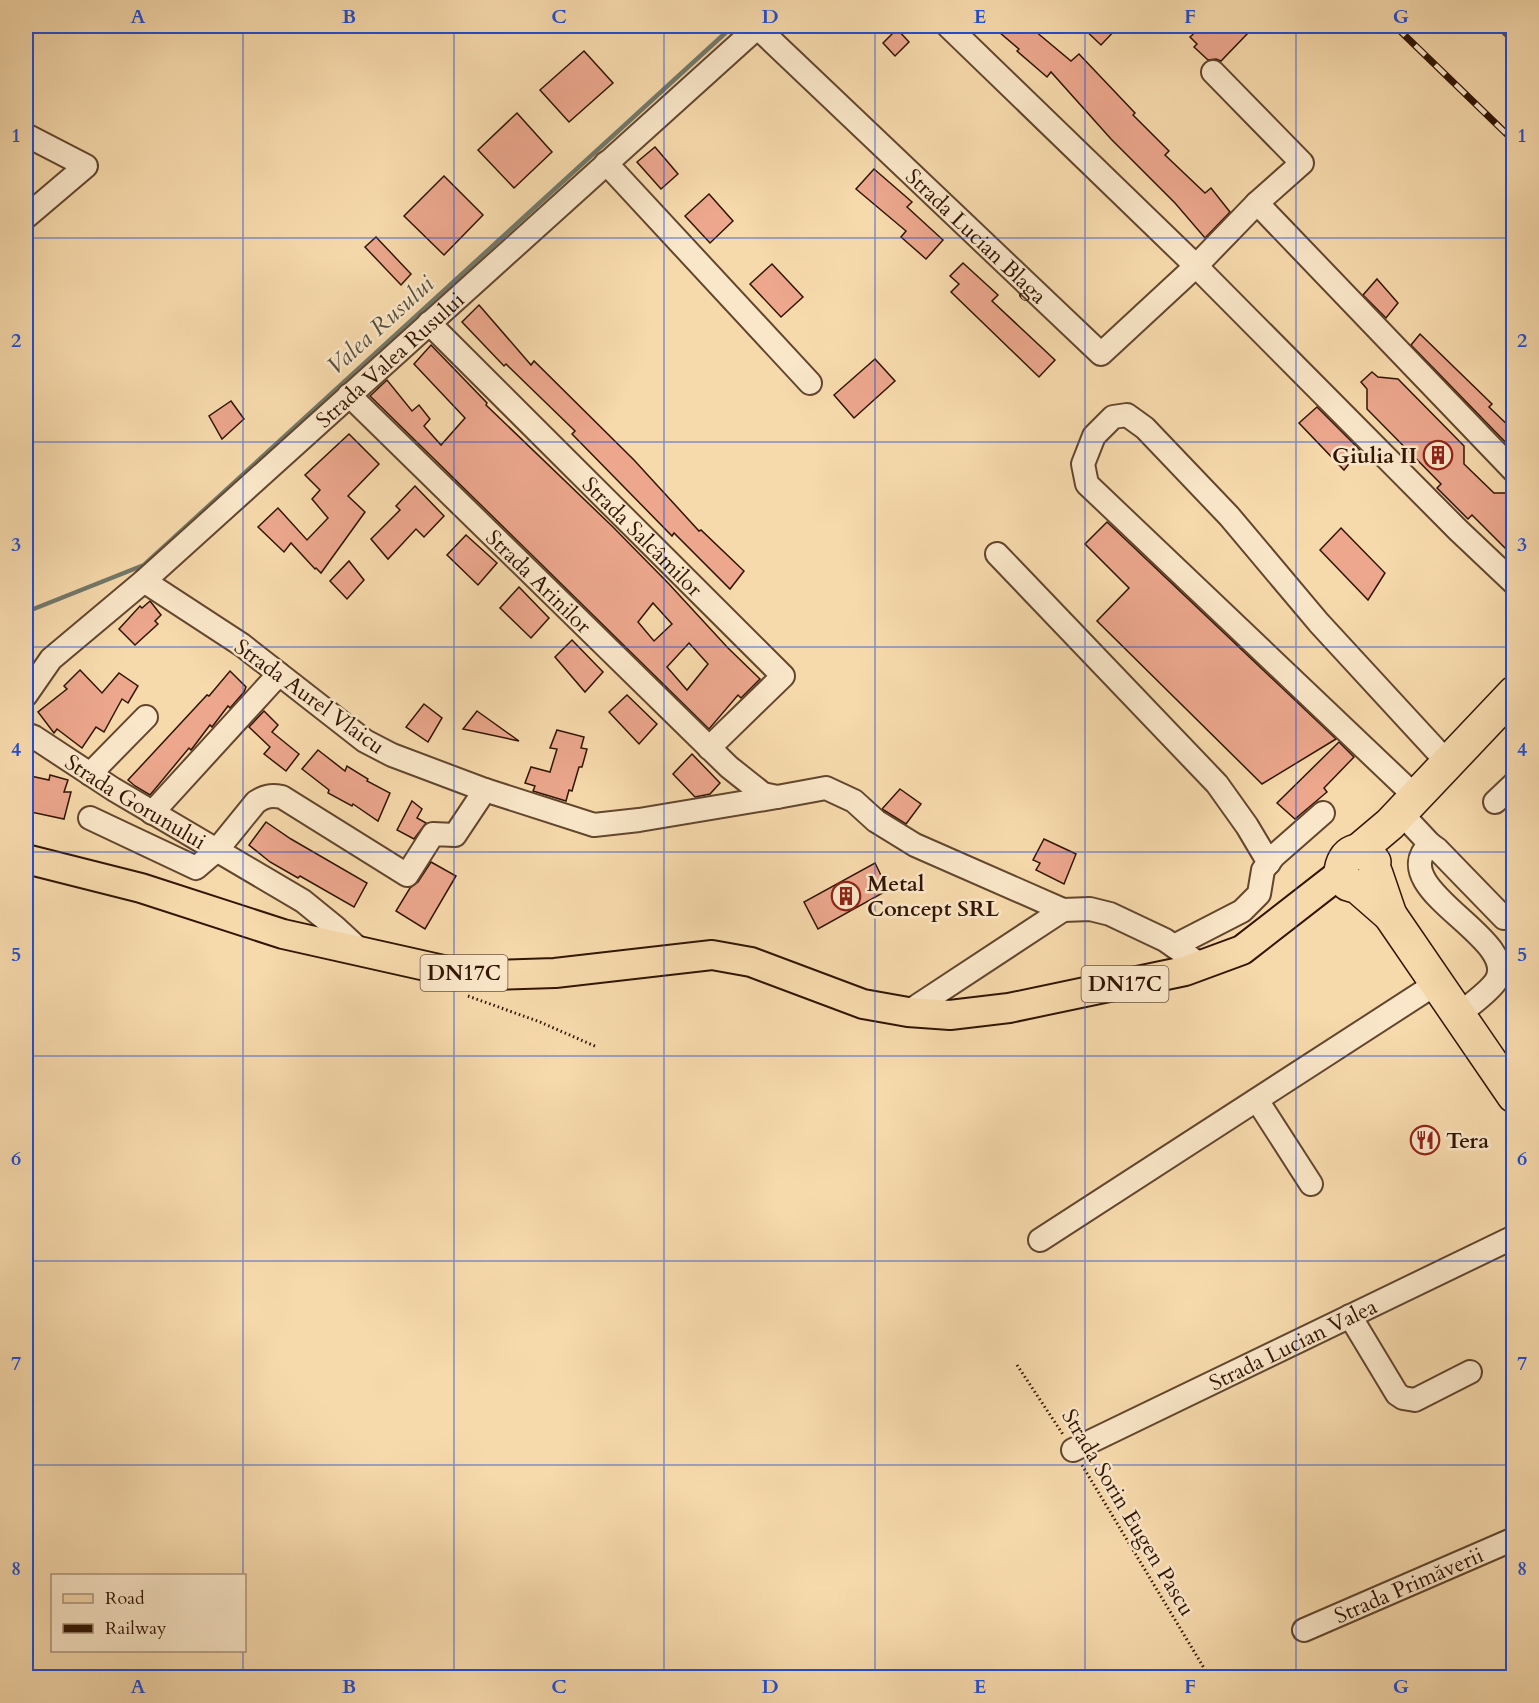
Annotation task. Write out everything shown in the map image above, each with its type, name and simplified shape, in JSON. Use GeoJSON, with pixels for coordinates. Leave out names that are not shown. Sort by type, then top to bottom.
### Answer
{"type":"FeatureCollection","features":[{"type":"Feature","properties":{"kind":"highway","name":"DN17C"},"geometry":{"type":"LineString","coordinates":[[1353,874],[1402,811],[1514,693]]}},
{"type":"Feature","properties":{"kind":"highway"},"geometry":{"type":"LineString","coordinates":[[1353,874],[1390,915],[1514,1096]]}},
{"type":"Feature","properties":{"kind":"main road","name":"DN17C"},"geometry":{"type":"LineString","coordinates":[[26,859],[141,888],[283,934],[448,971],[494,975],[555,974],[712,955],[751,962],[864,1004],[908,1012],[950,1015],[1009,1008],[1185,971],[1242,950],[1353,874]]}},
{"type":"Feature","properties":{"kind":"street","name":"Strada Lucian Blaga"},"geometry":{"type":"LineString","coordinates":[[758,26],[1101,354],[1302,163],[1213,72]]}},
{"type":"Feature","properties":{"kind":"street","name":"Strada Valea Rusului"},"geometry":{"type":"LineString","coordinates":[[26,695],[51,659],[144,581],[758,26]]}},
{"type":"Feature","properties":{"kind":"street"},"geometry":{"type":"LineString","coordinates":[[948,26],[1196,266],[1458,530],[1514,583]]}},
{"type":"Feature","properties":{"kind":"street"},"geometry":{"type":"LineString","coordinates":[[26,135],[86,166],[26,217]]}},
{"type":"Feature","properties":{"kind":"street"},"geometry":{"type":"LineString","coordinates":[[606,163],[810,383]]}},
{"type":"Feature","properties":{"kind":"street"},"geometry":{"type":"LineString","coordinates":[[1257,204],[1514,471]]}},
{"type":"Feature","properties":{"kind":"street","name":"Strada Salcâmilor"},"geometry":{"type":"LineString","coordinates":[[429,323],[783,676],[709,748]]}},
{"type":"Feature","properties":{"kind":"street","name":"Strada Arinilor"},"geometry":{"type":"LineString","coordinates":[[349,395],[729,767],[763,794],[777,797]]}},
{"type":"Feature","properties":{"kind":"street"},"geometry":{"type":"LineString","coordinates":[[1448,763],[1319,623],[1229,516],[1145,428],[1127,415],[1113,417],[1094,436],[1083,464],[1087,484],[1402,811],[1430,844],[1504,918]]}},
{"type":"Feature","properties":{"kind":"street"},"geometry":{"type":"LineString","coordinates":[[997,554],[1217,784],[1247,826],[1269,863]]}},
{"type":"Feature","properties":{"kind":"street","name":"Strada Aurel Vlaicu"},"geometry":{"type":"LineString","coordinates":[[144,581],[242,645],[365,741],[392,755],[485,790],[594,825],[639,820],[826,788],[854,801],[876,821],[915,845],[1063,910]]}},
{"type":"Feature","properties":{"kind":"street"},"geometry":{"type":"LineString","coordinates":[[152,813],[279,674]]}},
{"type":"Feature","properties":{"kind":"street"},"geometry":{"type":"LineString","coordinates":[[90,774],[146,717]]}},
{"type":"Feature","properties":{"kind":"street","name":"Strada Gorunului"},"geometry":{"type":"LineString","coordinates":[[26,734],[152,813],[303,901],[362,952]]}},
{"type":"Feature","properties":{"kind":"street"},"geometry":{"type":"LineString","coordinates":[[1495,802],[1514,784]]}},
{"type":"Feature","properties":{"kind":"street","name":"Strada Gorunului"},"geometry":{"type":"LineString","coordinates":[[217,850],[256,802],[272,795],[282,797],[407,875],[433,834],[455,835],[485,790]]}},
{"type":"Feature","properties":{"kind":"street"},"geometry":{"type":"LineString","coordinates":[[1174,946],[1242,911],[1259,894],[1263,870],[1323,813]]}},
{"type":"Feature","properties":{"kind":"street"},"geometry":{"type":"LineString","coordinates":[[90,818],[196,868],[217,850]]}},
{"type":"Feature","properties":{"kind":"street"},"geometry":{"type":"LineString","coordinates":[[1430,844],[1422,852],[1420,862],[1425,883],[1497,955],[1496,981],[1458,1015]]}},
{"type":"Feature","properties":{"kind":"street"},"geometry":{"type":"LineString","coordinates":[[908,1012],[1063,910],[1090,909],[1110,914],[1174,946],[1201,965]]}},
{"type":"Feature","properties":{"kind":"street"},"geometry":{"type":"LineString","coordinates":[[1040,1240],[1437,983]]}},
{"type":"Feature","properties":{"kind":"street"},"geometry":{"type":"LineString","coordinates":[[1257,1100],[1311,1184]]}},
{"type":"Feature","properties":{"kind":"street","name":"Strada Lucian Valea"},"geometry":{"type":"LineString","coordinates":[[1073,1450],[1514,1237]]}},
{"type":"Feature","properties":{"kind":"street"},"geometry":{"type":"LineString","coordinates":[[1350,1316],[1397,1394],[1403,1398],[1415,1400],[1470,1372]]}},
{"type":"Feature","properties":{"kind":"street","name":"Strada Primăverii"},"geometry":{"type":"LineString","coordinates":[[1304,1630],[1514,1539]]}},
{"type":"Feature","properties":{"kind":"path"},"geometry":{"type":"LineString","coordinates":[[448,971],[456,987],[471,997],[540,1022],[597,1047]]}},
{"type":"Feature","properties":{"kind":"path","name":"Strada Sorin Eugen Pascu"},"geometry":{"type":"LineString","coordinates":[[1017,1365],[1073,1450],[1210,1677]]}},
{"type":"Feature","properties":{"kind":"building"},"geometry":{"type":"Polygon","coordinates":[[[992,26],[1029,26],[1071,61],[1079,54],[1135,113],[1133,115],[1169,151],[1165,155],[1205,193],[1211,188],[1230,212],[1205,238],[1175,203],[1111,139],[1051,72],[1047,77],[992,26]]]}},
{"type":"Feature","properties":{"kind":"building"},"geometry":{"type":"Polygon","coordinates":[[[1081,26],[1119,26],[1101,45],[1081,26]]]}},
{"type":"Feature","properties":{"kind":"building"},"geometry":{"type":"Polygon","coordinates":[[[1202,26],[1240,26],[1248,33],[1221,61],[1208,60],[1194,47],[1197,44],[1190,37],[1202,26]]]}},
{"type":"Feature","properties":{"kind":"building"},"geometry":{"type":"Polygon","coordinates":[[[897,29],[909,42],[895,56],[883,43],[897,29]]]}},
{"type":"Feature","properties":{"kind":"building"},"geometry":{"type":"Polygon","coordinates":[[[584,51],[613,83],[569,122],[540,90],[584,51]]]}},
{"type":"Feature","properties":{"kind":"building"},"geometry":{"type":"Polygon","coordinates":[[[517,113],[552,152],[514,188],[478,150],[517,113]]]}},
{"type":"Feature","properties":{"kind":"building"},"geometry":{"type":"Polygon","coordinates":[[[655,147],[678,174],[661,189],[637,162],[655,147]]]}},
{"type":"Feature","properties":{"kind":"building"},"geometry":{"type":"Polygon","coordinates":[[[874,169],[912,202],[907,207],[943,240],[926,259],[901,237],[906,231],[856,189],[874,169]]]}},
{"type":"Feature","properties":{"kind":"building"},"geometry":{"type":"Polygon","coordinates":[[[444,176],[483,215],[444,255],[404,216],[444,176]]]}},
{"type":"Feature","properties":{"kind":"building"},"geometry":{"type":"Polygon","coordinates":[[[709,194],[733,221],[710,243],[685,216],[709,194]]]}},
{"type":"Feature","properties":{"kind":"building"},"geometry":{"type":"Polygon","coordinates":[[[376,237],[411,274],[401,285],[365,247],[376,237]]]}},
{"type":"Feature","properties":{"kind":"building"},"geometry":{"type":"Polygon","coordinates":[[[963,263],[998,295],[992,301],[1055,360],[1039,377],[951,292],[959,284],[950,276],[963,263]]]}},
{"type":"Feature","properties":{"kind":"building"},"geometry":{"type":"Polygon","coordinates":[[[772,264],[803,297],[781,317],[750,284],[772,264]]]}},
{"type":"Feature","properties":{"kind":"building"},"geometry":{"type":"Polygon","coordinates":[[[1377,279],[1398,303],[1386,318],[1363,295],[1377,279]]]}},
{"type":"Feature","properties":{"kind":"building"},"geometry":{"type":"Polygon","coordinates":[[[479,305],[531,365],[534,361],[634,460],[699,531],[701,530],[744,571],[730,589],[674,533],[672,536],[572,434],[575,431],[506,364],[504,366],[462,322],[479,305]]]}},
{"type":"Feature","properties":{"kind":"building"},"geometry":{"type":"Polygon","coordinates":[[[1420,334],[1492,404],[1489,407],[1514,431],[1514,451],[1411,345],[1420,334]]]}},
{"type":"Feature","properties":{"kind":"building"},"geometry":{"type":"Polygon","coordinates":[[[431,345],[487,403],[486,405],[613,527],[760,679],[741,698],[738,695],[709,729],[370,396],[387,380],[412,411],[419,405],[430,419],[424,426],[441,445],[465,418],[414,364],[431,345]],[[653,603],[638,622],[654,641],[672,624],[653,603]],[[689,643],[667,667],[687,690],[708,664],[689,643]]]}},
{"type":"Feature","properties":{"kind":"building"},"geometry":{"type":"Polygon","coordinates":[[[875,359],[895,381],[854,418],[834,395],[875,359]]]}},
{"type":"Feature","properties":{"kind":"building","name":"Giulia II"},"geometry":{"type":"Polygon","coordinates":[[[1372,372],[1378,377],[1398,379],[1464,446],[1464,464],[1494,493],[1514,493],[1514,557],[1472,515],[1468,519],[1437,488],[1441,484],[1367,409],[1367,389],[1361,382],[1372,372]]]}},
{"type":"Feature","properties":{"kind":"building"},"geometry":{"type":"Polygon","coordinates":[[[231,401],[244,419],[222,439],[209,416],[231,401]]]}},
{"type":"Feature","properties":{"kind":"building"},"geometry":{"type":"Polygon","coordinates":[[[1317,407],[1360,450],[1344,470],[1299,423],[1317,407]]]}},
{"type":"Feature","properties":{"kind":"building"},"geometry":{"type":"Polygon","coordinates":[[[349,434],[379,464],[348,496],[365,512],[321,573],[291,543],[284,552],[258,527],[278,508],[307,540],[328,518],[312,499],[320,490],[305,475],[349,434]]]}},
{"type":"Feature","properties":{"kind":"building"},"geometry":{"type":"Polygon","coordinates":[[[415,486],[444,516],[424,537],[416,529],[388,559],[371,539],[400,510],[396,506],[415,486]]]}},
{"type":"Feature","properties":{"kind":"building"},"geometry":{"type":"Polygon","coordinates":[[[1107,522],[1336,739],[1262,784],[1097,621],[1129,588],[1085,544],[1107,522]]]}},
{"type":"Feature","properties":{"kind":"building"},"geometry":{"type":"Polygon","coordinates":[[[1341,528],[1385,573],[1368,600],[1320,550],[1341,528]]]}},
{"type":"Feature","properties":{"kind":"building"},"geometry":{"type":"Polygon","coordinates":[[[466,535],[497,563],[478,585],[447,555],[466,535]]]}},
{"type":"Feature","properties":{"kind":"building"},"geometry":{"type":"Polygon","coordinates":[[[349,561],[364,580],[347,599],[330,581],[349,561]]]}},
{"type":"Feature","properties":{"kind":"building"},"geometry":{"type":"Polygon","coordinates":[[[519,587],[549,618],[531,638],[500,608],[519,587]]]}},
{"type":"Feature","properties":{"kind":"building"},"geometry":{"type":"Polygon","coordinates":[[[150,601],[161,615],[155,621],[158,624],[135,645],[119,629],[140,606],[142,608],[150,601]]]}},
{"type":"Feature","properties":{"kind":"building"},"geometry":{"type":"Polygon","coordinates":[[[572,640],[603,672],[585,692],[555,657],[572,640]]]}},
{"type":"Feature","properties":{"kind":"building"},"geometry":{"type":"Polygon","coordinates":[[[80,670],[102,693],[119,673],[138,686],[128,703],[122,699],[104,732],[96,727],[82,748],[57,729],[54,733],[38,712],[67,689],[64,686],[80,670]]]}},
{"type":"Feature","properties":{"kind":"building"},"geometry":{"type":"Polygon","coordinates":[[[230,671],[246,687],[244,692],[230,708],[228,706],[212,727],[210,725],[191,750],[189,748],[150,795],[128,780],[207,695],[209,696],[230,671]]]}},
{"type":"Feature","properties":{"kind":"building"},"geometry":{"type":"Polygon","coordinates":[[[627,695],[657,724],[639,744],[609,712],[627,695]]]}},
{"type":"Feature","properties":{"kind":"building"},"geometry":{"type":"Polygon","coordinates":[[[424,704],[442,718],[428,742],[406,727],[424,704]]]}},
{"type":"Feature","properties":{"kind":"building"},"geometry":{"type":"Polygon","coordinates":[[[264,711],[278,725],[272,732],[299,754],[286,771],[264,754],[270,747],[249,727],[264,711]]]}},
{"type":"Feature","properties":{"kind":"building"},"geometry":{"type":"Polygon","coordinates":[[[477,711],[519,741],[463,729],[477,711]]]}},
{"type":"Feature","properties":{"kind":"building"},"geometry":{"type":"Polygon","coordinates":[[[557,730],[584,737],[581,748],[587,749],[582,767],[579,767],[572,791],[569,790],[566,801],[533,791],[535,786],[525,783],[531,767],[550,772],[557,749],[550,748],[557,730]]]}},
{"type":"Feature","properties":{"kind":"building"},"geometry":{"type":"Polygon","coordinates":[[[1339,742],[1354,757],[1324,788],[1327,792],[1295,819],[1277,803],[1339,742]]]}},
{"type":"Feature","properties":{"kind":"building"},"geometry":{"type":"Polygon","coordinates":[[[318,750],[345,771],[347,766],[368,779],[367,781],[390,793],[378,821],[353,804],[352,806],[328,793],[329,790],[302,769],[318,750]]]}},
{"type":"Feature","properties":{"kind":"building"},"geometry":{"type":"Polygon","coordinates":[[[692,754],[720,783],[710,794],[695,797],[673,774],[692,754]]]}},
{"type":"Feature","properties":{"kind":"building"},"geometry":{"type":"Polygon","coordinates":[[[26,775],[49,780],[50,775],[68,780],[64,792],[71,792],[64,819],[26,811],[26,775]]]}},
{"type":"Feature","properties":{"kind":"building"},"geometry":{"type":"Polygon","coordinates":[[[900,789],[921,804],[906,824],[882,809],[900,789]]]}},
{"type":"Feature","properties":{"kind":"building"},"geometry":{"type":"Polygon","coordinates":[[[412,801],[422,809],[417,818],[426,823],[414,839],[397,830],[412,801]]]}},
{"type":"Feature","properties":{"kind":"building"},"geometry":{"type":"Polygon","coordinates":[[[266,822],[367,883],[354,907],[300,876],[298,878],[270,862],[249,845],[266,822]]]}},
{"type":"Feature","properties":{"kind":"building"},"geometry":{"type":"Polygon","coordinates":[[[1044,839],[1076,854],[1064,884],[1036,870],[1040,863],[1033,860],[1044,839]]]}},
{"type":"Feature","properties":{"kind":"building"},"geometry":{"type":"Polygon","coordinates":[[[431,862],[456,876],[425,929],[396,911],[410,888],[418,882],[431,862]]]}},
{"type":"Feature","properties":{"kind":"building","name":"Metal Concept SRL"},"geometry":{"type":"Polygon","coordinates":[[[875,863],[888,890],[818,929],[804,902],[875,863]]]}},
{"type":"Feature","properties":{"kind":"waterway","name":"Valea Rusului"},"geometry":{"type":"LineString","coordinates":[[26,612],[144,565],[733,26]]}},
{"type":"Feature","properties":{"kind":"railway"},"geometry":{"type":"LineString","coordinates":[[1395,26],[1514,141]]}},
{"type":"Feature","properties":{"kind":"place","name":"Giulia II"},"geometry":{"type":"Point","coordinates":[1438,455]}},
{"type":"Feature","properties":{"kind":"place","name":"Metal Concept SRL"},"geometry":{"type":"Point","coordinates":[846,896]}},
{"type":"Feature","properties":{"kind":"place","name":"Tera"},"geometry":{"type":"Point","coordinates":[1425,1140]}}]}
